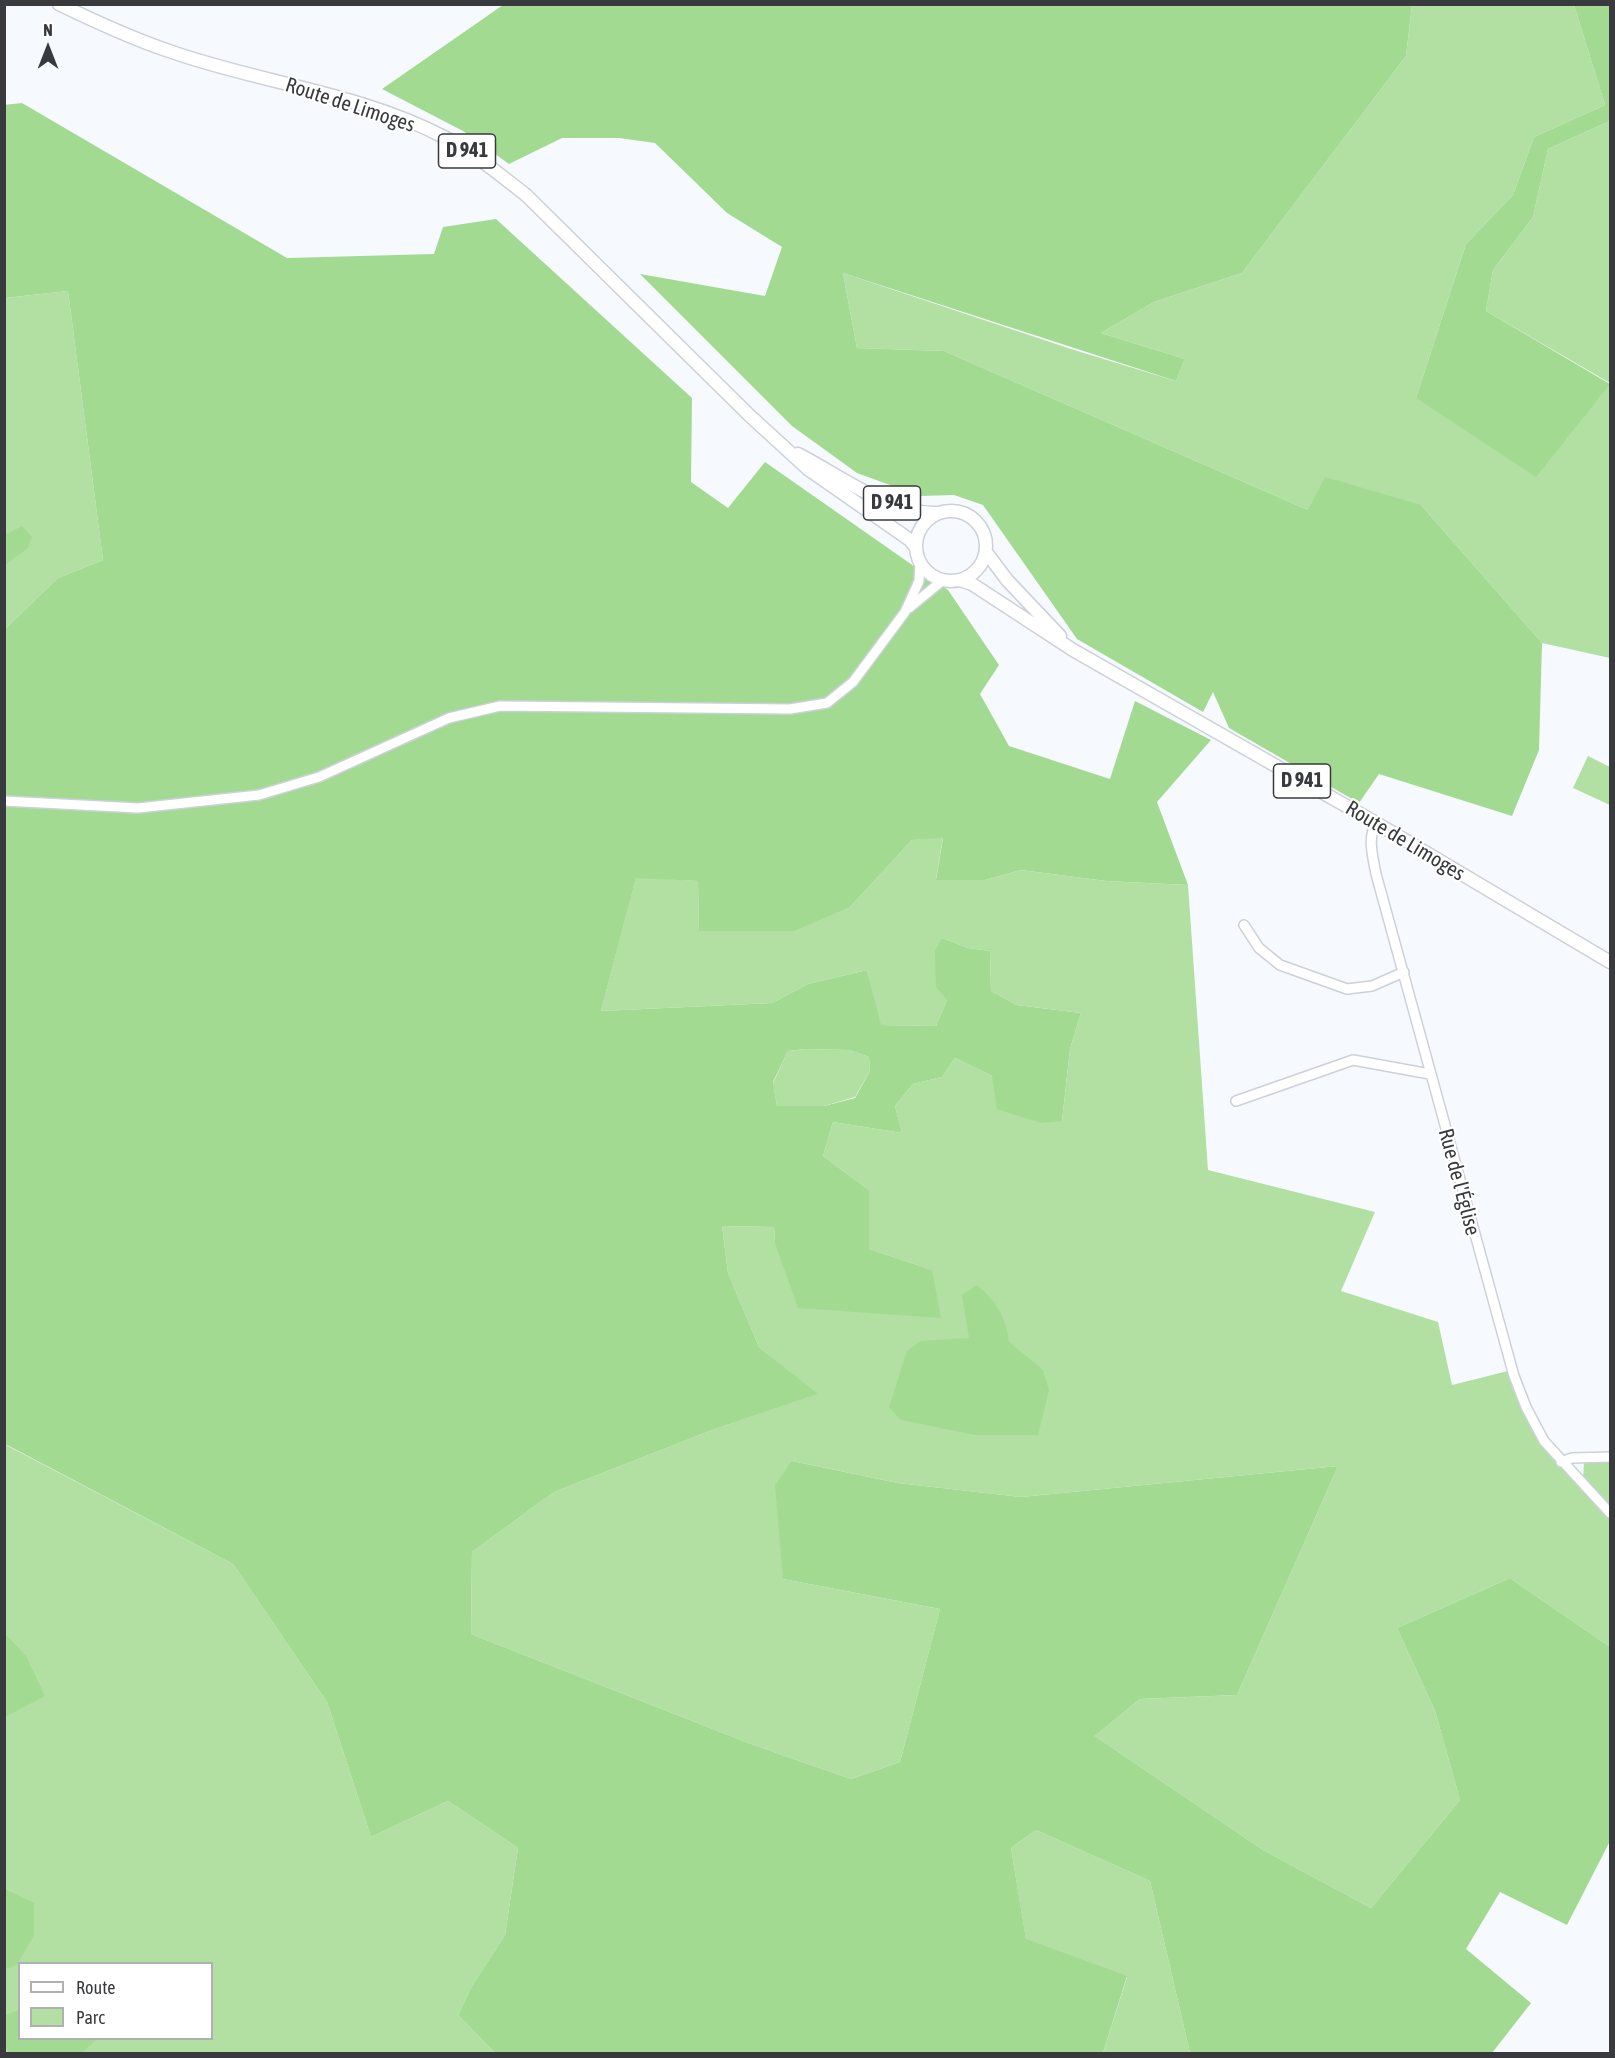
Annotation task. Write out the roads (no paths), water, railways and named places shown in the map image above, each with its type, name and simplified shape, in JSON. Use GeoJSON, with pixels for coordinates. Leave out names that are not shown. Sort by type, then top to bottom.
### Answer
{"type":"FeatureCollection","features":[{"type":"Feature","properties":{"kind":"main road","name":"Route de Limoges"},"geometry":{"type":"LineString","coordinates":[[59,4],[112,30],[172,53],[374,108],[445,138],[487,165],[526,195],[749,415],[808,469],[910,540],[916,548]]}},
{"type":"Feature","properties":{"kind":"main road","name":"Route de Limoges"},"geometry":{"type":"LineString","coordinates":[[785,447],[870,494],[924,514],[939,513]]}},
{"type":"Feature","properties":{"kind":"main road"},"geometry":{"type":"LineString","coordinates":[[951,511],[973,519],[986,539],[986,552],[977,570],[960,580],[943,580],[929,574],[920,562],[916,548],[922,527],[939,513],[951,511]]}},
{"type":"Feature","properties":{"kind":"main road","name":"Route de Limoges"},"geometry":{"type":"LineString","coordinates":[[986,552],[1007,580],[1073,650]]}},
{"type":"Feature","properties":{"kind":"main road","name":"Route de Limoges"},"geometry":{"type":"LineString","coordinates":[[960,580],[972,584],[1073,650],[1376,823],[1611,962]]}},
{"type":"Feature","properties":{"kind":"street"},"geometry":{"type":"LineString","coordinates":[[4,801],[138,808],[259,795],[319,777],[449,718],[500,706],[790,709],[826,703],[854,682],[905,612],[919,580],[920,562]]}},
{"type":"Feature","properties":{"kind":"street"},"geometry":{"type":"LineString","coordinates":[[905,612],[943,580]]}},
{"type":"Feature","properties":{"kind":"street","name":"Rue de l'Église"},"geometry":{"type":"LineString","coordinates":[[1376,823],[1371,832],[1376,874],[1514,1376],[1544,1441],[1561,1462],[1611,1513]]}},
{"type":"Feature","properties":{"kind":"street"},"geometry":{"type":"LineString","coordinates":[[1244,925],[1259,948],[1280,965],[1347,989],[1372,986],[1404,972]]}},
{"type":"Feature","properties":{"kind":"street"},"geometry":{"type":"LineString","coordinates":[[1236,1101],[1353,1060],[1430,1074]]}},
{"type":"Feature","properties":{"kind":"street"},"geometry":{"type":"LineString","coordinates":[[1561,1462],[1572,1458],[1611,1458]]}}]}
